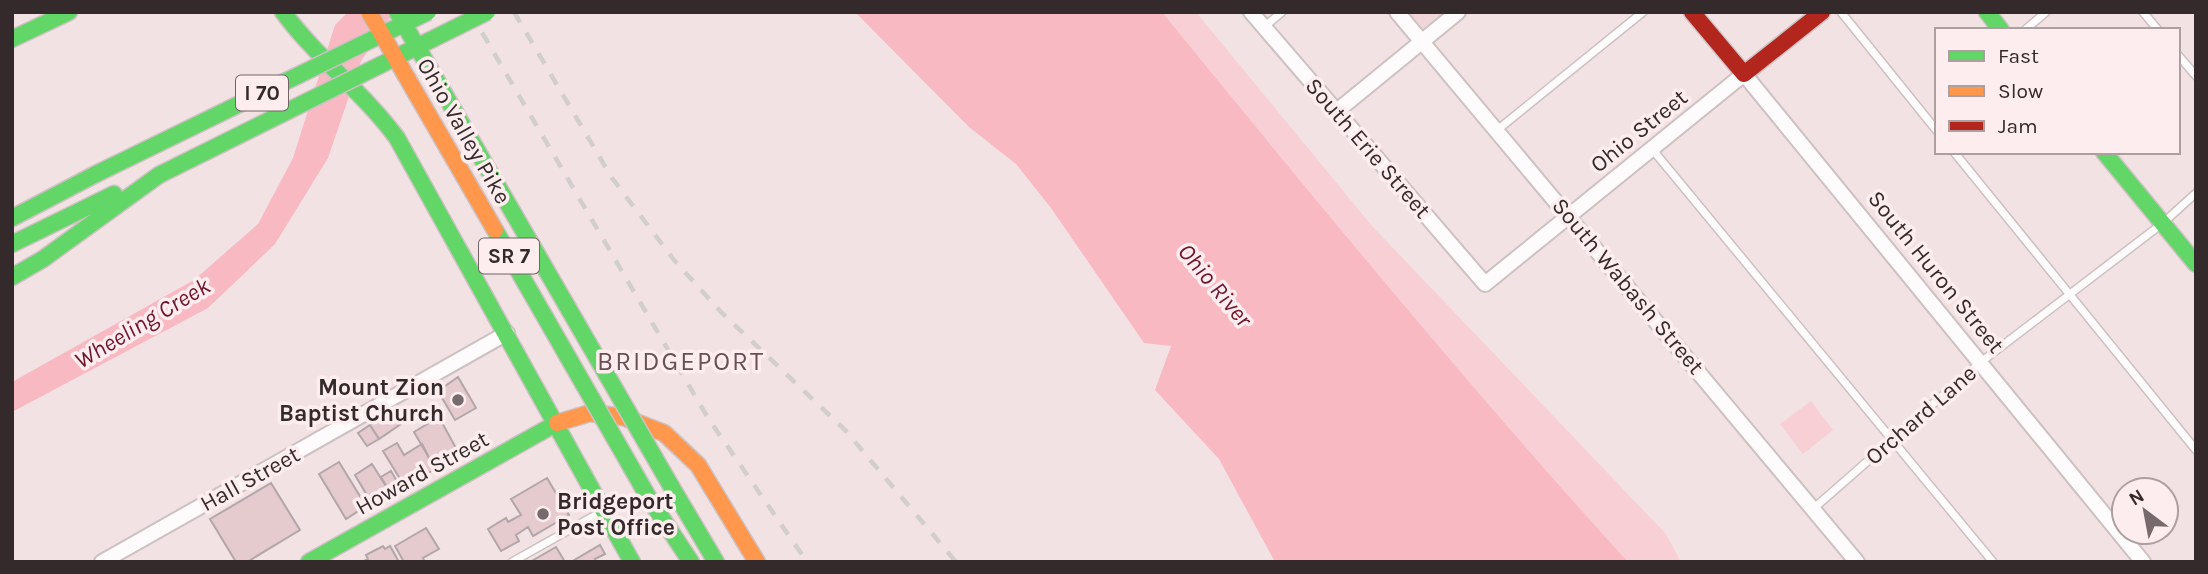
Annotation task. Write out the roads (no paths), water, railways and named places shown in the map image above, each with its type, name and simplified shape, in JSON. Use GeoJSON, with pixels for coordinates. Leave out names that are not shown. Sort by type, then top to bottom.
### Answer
{"type":"FeatureCollection","features":[{"type":"Feature","properties":{"kind":"main road"},"geometry":{"type":"LineString","coordinates":[[12,39],[69,12]]}},
{"type":"Feature","properties":{"kind":"main road"},"geometry":{"type":"LineString","coordinates":[[283,12],[297,30],[377,112],[397,138],[632,562]]}},
{"type":"Feature","properties":{"kind":"main road","name":"Ohio Valley Pike"},"geometry":{"type":"LineString","coordinates":[[369,12],[649,500],[691,562]]}},
{"type":"Feature","properties":{"kind":"main road","name":"Ohio Valley Pike"},"geometry":{"type":"LineString","coordinates":[[397,12],[716,562]]}},
{"type":"Feature","properties":{"kind":"main road","name":"I 70"},"geometry":{"type":"LineString","coordinates":[[12,218],[96,174],[428,12]]}},
{"type":"Feature","properties":{"kind":"main road","name":"I 70"},"geometry":{"type":"LineString","coordinates":[[12,244],[93,202],[159,175],[487,12]]}},
{"type":"Feature","properties":{"kind":"main road","name":"South Huron Street"},"geometry":{"type":"LineString","coordinates":[[1692,12],[1744,74]]}},
{"type":"Feature","properties":{"kind":"main road","name":"Ohio Street"},"geometry":{"type":"LineString","coordinates":[[1744,74],[1822,12]]}},
{"type":"Feature","properties":{"kind":"main road"},"geometry":{"type":"LineString","coordinates":[[1987,12],[1999,28]]}},
{"type":"Feature","properties":{"kind":"main road"},"geometry":{"type":"LineString","coordinates":[[2106,154],[2196,264]]}},
{"type":"Feature","properties":{"kind":"main road"},"geometry":{"type":"LineString","coordinates":[[12,211],[96,174]]}},
{"type":"Feature","properties":{"kind":"main road"},"geometry":{"type":"LineString","coordinates":[[12,277],[43,259],[159,175]]}},
{"type":"Feature","properties":{"kind":"main road","name":"Howard Street"},"geometry":{"type":"LineString","coordinates":[[309,562],[557,423],[590,413],[623,417],[664,433],[698,465],[757,562]]}},
{"type":"Feature","properties":{"kind":"street","name":"South Erie Street"},"geometry":{"type":"LineString","coordinates":[[1251,12],[1485,284]]}},
{"type":"Feature","properties":{"kind":"street","name":"South Wabash Street"},"geometry":{"type":"LineString","coordinates":[[1397,12],[1857,562]]}},
{"type":"Feature","properties":{"kind":"street"},"geometry":{"type":"LineString","coordinates":[[1337,111],[1458,12]]}},
{"type":"Feature","properties":{"kind":"street","name":"Ohio Street"},"geometry":{"type":"LineString","coordinates":[[1485,284],[1571,217],[1744,74]]}},
{"type":"Feature","properties":{"kind":"street","name":"South Huron Street"},"geometry":{"type":"LineString","coordinates":[[1744,74],[2143,562]]}},
{"type":"Feature","properties":{"kind":"street","name":"Hall Street"},"geometry":{"type":"LineString","coordinates":[[102,562],[507,333]]}},
{"type":"Feature","properties":{"kind":"lane"},"geometry":{"type":"LineString","coordinates":[[1264,27],[1282,12]]}},
{"type":"Feature","properties":{"kind":"lane"},"geometry":{"type":"LineString","coordinates":[[1496,131],[1643,12]]}},
{"type":"Feature","properties":{"kind":"lane"},"geometry":{"type":"LineString","coordinates":[[1841,12],[1935,129]]}},
{"type":"Feature","properties":{"kind":"lane"},"geometry":{"type":"LineString","coordinates":[[2027,28],[2046,12]]}},
{"type":"Feature","properties":{"kind":"lane"},"geometry":{"type":"LineString","coordinates":[[2143,12],[2156,28]]}},
{"type":"Feature","properties":{"kind":"lane"},"geometry":{"type":"LineString","coordinates":[[2180,57],[2196,76]]}},
{"type":"Feature","properties":{"kind":"lane"},"geometry":{"type":"LineString","coordinates":[[1652,149],[1993,562]]}},
{"type":"Feature","properties":{"kind":"lane"},"geometry":{"type":"LineString","coordinates":[[1956,154],[2196,450]]}},
{"type":"Feature","properties":{"kind":"lane","name":"Orchard Lane"},"geometry":{"type":"LineString","coordinates":[[1813,509],[1981,362],[2163,223],[2196,193]]}},
{"type":"Feature","properties":{"kind":"lane"},"geometry":{"type":"LineString","coordinates":[[512,562],[604,510]]}},
{"type":"Feature","properties":{"kind":"water","name":"Wheeling Creek"},"geometry":{"type":"Polygon","coordinates":[[[348,12],[394,12],[361,61],[328,158],[275,244],[208,308],[12,412],[12,382],[194,280],[258,224],[293,158],[335,25],[348,12]]]}},
{"type":"Feature","properties":{"kind":"water","name":"Ohio River"},"geometry":{"type":"Polygon","coordinates":[[[855,12],[1162,12],[1449,359],[1628,562],[1275,562],[1219,459],[1155,390],[1171,346],[1144,343],[1051,208],[1016,164],[969,127],[855,12]]]}},
{"type":"Feature","properties":{"kind":"railway"},"geometry":{"type":"LineString","coordinates":[[470,12],[708,418],[807,562]]}},
{"type":"Feature","properties":{"kind":"railway"},"geometry":{"type":"LineString","coordinates":[[514,12],[612,178],[674,260],[720,311],[845,430],[956,562]]}},
{"type":"Feature","properties":{"kind":"place","name":"Mount Zion Baptist Church"},"geometry":{"type":"Point","coordinates":[458,400]}},
{"type":"Feature","properties":{"kind":"place","name":"Bridgeport Post Office"},"geometry":{"type":"Point","coordinates":[543,514]}},
{"type":"Feature","properties":{"kind":"district","name":"BRIDGEPORT"},"geometry":{"type":"Point","coordinates":[681,361]}}]}
